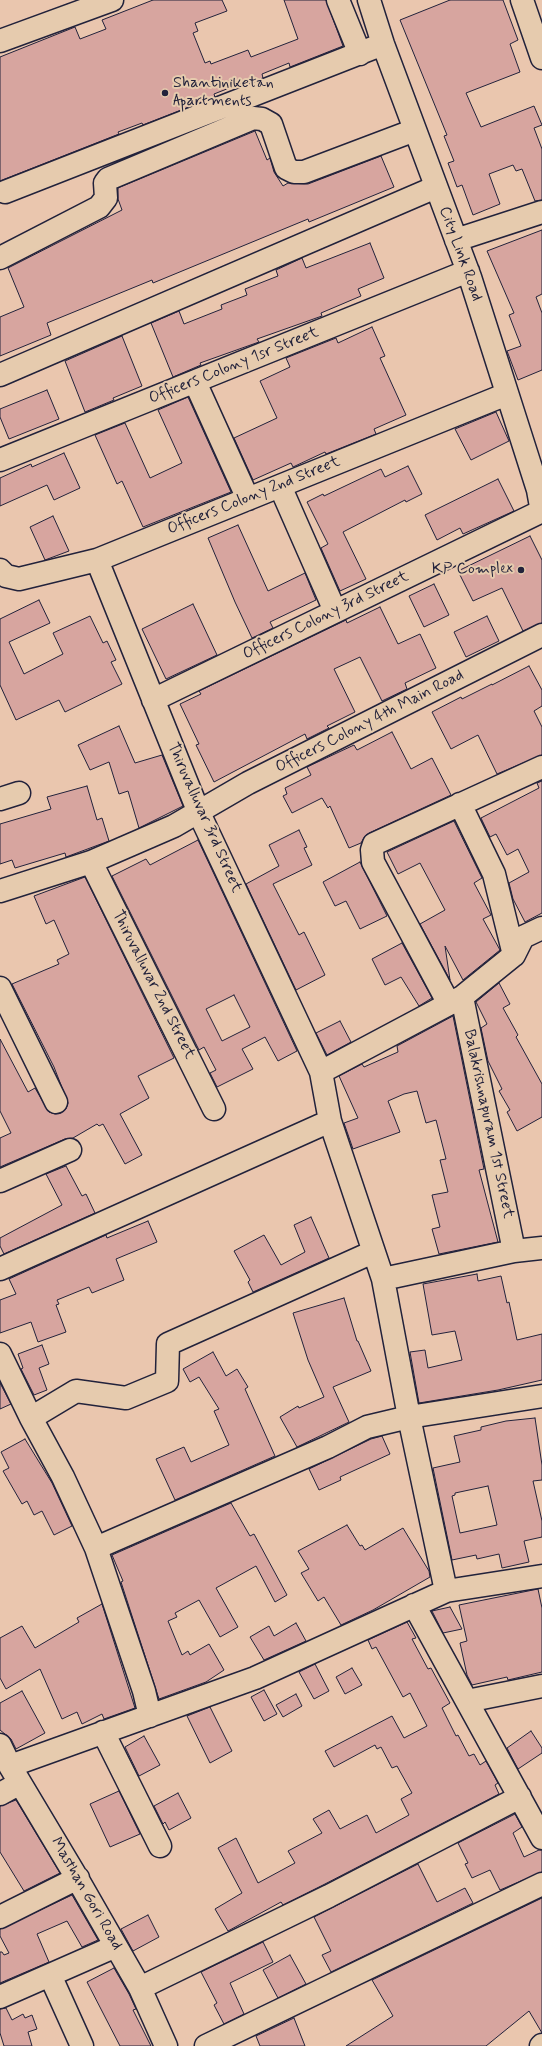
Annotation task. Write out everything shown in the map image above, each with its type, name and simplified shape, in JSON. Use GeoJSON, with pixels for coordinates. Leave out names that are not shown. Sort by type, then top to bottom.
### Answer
{"type":"FeatureCollection","features":[{"type":"Feature","properties":{"kind":"street"},"geometry":{"type":"LineString","coordinates":[[0,25],[72,0]]}},
{"type":"Feature","properties":{"kind":"street"},"geometry":{"type":"LineString","coordinates":[[0,41],[112,0]]}},
{"type":"Feature","properties":{"kind":"street"},"geometry":{"type":"LineString","coordinates":[[338,0],[360,54]]}},
{"type":"Feature","properties":{"kind":"street"},"geometry":{"type":"LineString","coordinates":[[522,0],[542,58]]}},
{"type":"Feature","properties":{"kind":"street","name":"City Link Road"},"geometry":{"type":"LineString","coordinates":[[377,2],[383,44],[468,271],[507,394],[539,483],[542,511]]}},
{"type":"Feature","properties":{"kind":"street"},"geometry":{"type":"LineString","coordinates":[[5,192],[383,44]]}},
{"type":"Feature","properties":{"kind":"street"},"geometry":{"type":"LineString","coordinates":[[0,258],[99,207],[106,198],[104,183],[108,179],[253,118],[262,119],[271,124],[286,168],[294,172],[304,172],[415,130]]}},
{"type":"Feature","properties":{"kind":"street"},"geometry":{"type":"LineString","coordinates":[[0,374],[436,187]]}},
{"type":"Feature","properties":{"kind":"street"},"geometry":{"type":"LineString","coordinates":[[456,240],[542,212]]}},
{"type":"Feature","properties":{"kind":"street","name":"Officers Colony 1sr Street"},"geometry":{"type":"LineString","coordinates":[[0,460],[468,271]]}},
{"type":"Feature","properties":{"kind":"street"},"geometry":{"type":"LineString","coordinates":[[195,382],[248,499]]}},
{"type":"Feature","properties":{"kind":"street","name":"Officers Colony 2nd Street"},"geometry":{"type":"LineString","coordinates":[[0,570],[6,576],[19,579],[97,560],[507,394]]}},
{"type":"Feature","properties":{"kind":"street"},"geometry":{"type":"LineString","coordinates":[[280,486],[335,611]]}},
{"type":"Feature","properties":{"kind":"street","name":"Officers Colony 3rd Street"},"geometry":{"type":"LineString","coordinates":[[153,700],[542,511]]}},
{"type":"Feature","properties":{"kind":"street","name":"Thiruvalluvar 3rd Street"},"geometry":{"type":"LineString","coordinates":[[97,560],[199,812],[321,1072],[330,1121],[383,1279],[409,1417],[446,1591]]}},
{"type":"Feature","properties":{"kind":"street","name":"Officers Colony 4th Main Road"},"geometry":{"type":"LineString","coordinates":[[0,891],[91,862],[174,826],[248,783],[542,636]]}},
{"type":"Feature","properties":{"kind":"street","name":"Balakrishnapuram 1st Street"},"geometry":{"type":"LineString","coordinates":[[514,1251],[456,1000],[373,862],[372,850],[374,844],[542,767]]}},
{"type":"Feature","properties":{"kind":"street"},"geometry":{"type":"LineString","coordinates":[[460,804],[494,874],[514,954]]}},
{"type":"Feature","properties":{"kind":"street","name":"Thiruvalluvar 2nd Street"},"geometry":{"type":"LineString","coordinates":[[91,862],[214,1109]]}},
{"type":"Feature","properties":{"kind":"street"},"geometry":{"type":"LineString","coordinates":[[321,1072],[456,1000],[514,954],[523,937],[542,928]]}},
{"type":"Feature","properties":{"kind":"street"},"geometry":{"type":"LineString","coordinates":[[0,988],[56,1102]]}},
{"type":"Feature","properties":{"kind":"street"},"geometry":{"type":"LineString","coordinates":[[0,1269],[330,1121]]}},
{"type":"Feature","properties":{"kind":"street"},"geometry":{"type":"LineString","coordinates":[[0,1181],[70,1150]]}},
{"type":"Feature","properties":{"kind":"street"},"geometry":{"type":"LineString","coordinates":[[383,1279],[514,1251],[542,1248]]}},
{"type":"Feature","properties":{"kind":"street"},"geometry":{"type":"LineString","coordinates":[[31,1418],[76,1391],[126,1398],[167,1381],[168,1344],[373,1252]]}},
{"type":"Feature","properties":{"kind":"street"},"geometry":{"type":"LineString","coordinates":[[0,1354],[31,1418],[63,1477],[96,1548],[144,1691],[150,1716]]}},
{"type":"Feature","properties":{"kind":"street"},"geometry":{"type":"LineString","coordinates":[[96,1548],[328,1447],[367,1427],[409,1417],[542,1396]]}},
{"type":"Feature","properties":{"kind":"street"},"geometry":{"type":"LineString","coordinates":[[0,1794],[15,1774],[103,1732],[255,1678],[446,1591],[542,1576]]}},
{"type":"Feature","properties":{"kind":"street"},"geometry":{"type":"LineString","coordinates":[[414,1605],[542,1838]]}},
{"type":"Feature","properties":{"kind":"street"},"geometry":{"type":"LineString","coordinates":[[467,1701],[542,1686]]}},
{"type":"Feature","properties":{"kind":"street"},"geometry":{"type":"LineString","coordinates":[[103,1732],[160,1846]]}},
{"type":"Feature","properties":{"kind":"street","name":"Masthan Gori Road"},"geometry":{"type":"LineString","coordinates":[[0,1744],[15,1774],[78,1878],[140,1988],[166,2046]]}},
{"type":"Feature","properties":{"kind":"street"},"geometry":{"type":"LineString","coordinates":[[140,1988],[329,1896],[520,1797]]}},
{"type":"Feature","properties":{"kind":"street"},"geometry":{"type":"LineString","coordinates":[[0,1917],[78,1878]]}},
{"type":"Feature","properties":{"kind":"street"},"geometry":{"type":"LineString","coordinates":[[206,2046],[542,1884]]}},
{"type":"Feature","properties":{"kind":"street"},"geometry":{"type":"LineString","coordinates":[[0,1997],[116,1946]]}},
{"type":"Feature","properties":{"kind":"street"},"geometry":{"type":"LineString","coordinates":[[50,1975],[82,2046]]}},
{"type":"Feature","properties":{"kind":"building"},"geometry":{"type":"Polygon","coordinates":[[[153,0],[222,0],[227,11],[195,23],[198,31],[193,33],[205,63],[210,61],[211,64],[248,50],[251,57],[298,39],[284,0],[326,0],[343,46],[290,67],[289,63],[262,74],[263,78],[243,85],[242,83],[214,94],[215,97],[143,125],[142,123],[118,132],[119,134],[0,181],[0,57],[75,27],[80,39],[106,29],[102,20],[153,0]]]}},
{"type":"Feature","properties":{"kind":"building"},"geometry":{"type":"Polygon","coordinates":[[[450,0],[503,0],[518,40],[510,44],[520,72],[466,93],[481,127],[534,106],[542,125],[534,128],[542,149],[542,200],[535,201],[522,169],[516,171],[513,165],[489,174],[500,204],[473,215],[462,185],[457,187],[448,163],[454,161],[444,136],[447,135],[400,20],[450,0]]]}},
{"type":"Feature","properties":{"kind":"building"},"geometry":{"type":"Polygon","coordinates":[[[255,131],[267,160],[270,158],[274,172],[283,186],[288,183],[308,184],[381,156],[394,187],[309,222],[308,219],[153,283],[152,280],[47,323],[51,335],[0,356],[0,317],[24,307],[8,268],[122,210],[118,199],[118,188],[255,131]]]}},
{"type":"Feature","properties":{"kind":"building"},"geometry":{"type":"Polygon","coordinates":[[[542,230],[542,294],[536,297],[542,313],[542,370],[518,380],[507,351],[521,346],[509,315],[514,313],[487,251],[542,230]]]}},
{"type":"Feature","properties":{"kind":"building"},"geometry":{"type":"Polygon","coordinates":[[[370,243],[384,278],[358,289],[361,296],[321,313],[322,316],[257,339],[259,342],[200,363],[201,365],[173,377],[151,323],[179,311],[184,324],[222,309],[221,305],[247,295],[245,289],[278,276],[276,270],[302,258],[306,268],[370,243]]]}},
{"type":"Feature","properties":{"kind":"building"},"geometry":{"type":"Polygon","coordinates":[[[372,327],[385,356],[380,358],[406,415],[374,429],[376,434],[326,454],[325,452],[293,467],[291,463],[253,480],[234,438],[277,418],[260,381],[290,367],[286,358],[336,338],[338,343],[372,327]]]}},
{"type":"Feature","properties":{"kind":"building"},"geometry":{"type":"Polygon","coordinates":[[[122,336],[142,386],[85,412],[65,361],[122,336]]]}},
{"type":"Feature","properties":{"kind":"building"},"geometry":{"type":"Polygon","coordinates":[[[47,390],[59,419],[9,439],[0,417],[0,409],[47,390]]]}},
{"type":"Feature","properties":{"kind":"building"},"geometry":{"type":"Polygon","coordinates":[[[188,397],[231,492],[143,527],[122,481],[117,484],[95,435],[125,423],[150,478],[182,463],[158,410],[188,397]]]}},
{"type":"Feature","properties":{"kind":"building"},"geometry":{"type":"Polygon","coordinates":[[[496,412],[509,441],[471,460],[455,429],[496,412]]]}},
{"type":"Feature","properties":{"kind":"building"},"geometry":{"type":"Polygon","coordinates":[[[64,453],[80,488],[54,500],[47,485],[0,506],[0,478],[31,464],[32,467],[64,453]]]}},
{"type":"Feature","properties":{"kind":"building"},"geometry":{"type":"Polygon","coordinates":[[[408,466],[422,494],[406,502],[405,500],[343,532],[366,579],[340,591],[321,548],[328,544],[307,502],[323,494],[324,496],[381,469],[385,477],[408,466]]]}},
{"type":"Feature","properties":{"kind":"building"},"geometry":{"type":"Polygon","coordinates":[[[498,479],[514,511],[463,534],[460,528],[437,540],[425,515],[498,479]]]}},
{"type":"Feature","properties":{"kind":"building"},"geometry":{"type":"Polygon","coordinates":[[[53,516],[69,551],[45,560],[30,527],[53,516]]]}},
{"type":"Feature","properties":{"kind":"building"},"geometry":{"type":"Polygon","coordinates":[[[238,525],[268,591],[305,573],[316,600],[270,622],[273,628],[252,638],[208,538],[238,525]]]}},
{"type":"Feature","properties":{"kind":"building"},"geometry":{"type":"Polygon","coordinates":[[[530,536],[542,560],[542,623],[523,631],[502,588],[473,601],[458,571],[530,536]]]}},
{"type":"Feature","properties":{"kind":"building"},"geometry":{"type":"Polygon","coordinates":[[[434,584],[449,615],[424,627],[409,596],[434,584]]]}},
{"type":"Feature","properties":{"kind":"building"},"geometry":{"type":"Polygon","coordinates":[[[39,600],[50,623],[9,642],[24,674],[63,654],[53,633],[90,616],[103,643],[107,641],[116,660],[111,662],[122,684],[65,712],[59,700],[16,720],[0,685],[0,619],[39,600]]]}},
{"type":"Feature","properties":{"kind":"building"},"geometry":{"type":"Polygon","coordinates":[[[193,604],[217,655],[166,679],[142,629],[193,604]]]}},
{"type":"Feature","properties":{"kind":"building"},"geometry":{"type":"Polygon","coordinates":[[[380,607],[398,644],[420,634],[436,668],[405,683],[407,689],[382,701],[360,657],[334,669],[355,712],[327,726],[329,728],[307,739],[305,734],[214,782],[196,745],[199,744],[180,704],[201,694],[199,691],[346,620],[347,623],[380,607]]]}},
{"type":"Feature","properties":{"kind":"building"},"geometry":{"type":"Polygon","coordinates":[[[487,616],[499,641],[466,657],[454,632],[487,616]]]}},
{"type":"Feature","properties":{"kind":"building"},"geometry":{"type":"Polygon","coordinates":[[[529,666],[542,690],[542,706],[534,711],[542,727],[542,755],[497,774],[478,735],[451,749],[432,712],[461,697],[462,699],[492,685],[529,666]]]}},
{"type":"Feature","properties":{"kind":"building"},"geometry":{"type":"Polygon","coordinates":[[[119,726],[135,763],[162,755],[183,806],[139,828],[128,791],[119,794],[109,762],[90,770],[78,745],[119,726]]]}},
{"type":"Feature","properties":{"kind":"building"},"geometry":{"type":"Polygon","coordinates":[[[392,732],[411,769],[432,758],[451,795],[369,833],[365,836],[361,843],[349,848],[330,806],[328,808],[322,798],[292,813],[283,796],[287,794],[285,788],[311,775],[307,767],[354,745],[357,750],[392,732]]]}},
{"type":"Feature","properties":{"kind":"building"},"geometry":{"type":"Polygon","coordinates":[[[542,781],[542,913],[525,922],[513,899],[509,883],[529,872],[518,849],[507,855],[496,834],[490,837],[481,818],[539,788],[537,783],[542,781]]]}},
{"type":"Feature","properties":{"kind":"building"},"geometry":{"type":"Polygon","coordinates":[[[87,786],[97,820],[102,818],[109,841],[66,857],[65,853],[15,868],[12,860],[0,864],[0,824],[51,809],[47,797],[87,786]]]}},
{"type":"Feature","properties":{"kind":"building"},"geometry":{"type":"Polygon","coordinates":[[[454,821],[482,878],[474,883],[491,915],[483,919],[500,950],[463,980],[445,946],[450,980],[420,924],[445,910],[420,863],[398,874],[387,852],[454,821]]]}},
{"type":"Feature","properties":{"kind":"building"},"geometry":{"type":"Polygon","coordinates":[[[299,830],[307,847],[304,848],[312,865],[273,884],[299,935],[304,932],[325,975],[296,990],[246,884],[279,866],[269,845],[299,830]]]}},
{"type":"Feature","properties":{"kind":"building"},"geometry":{"type":"Polygon","coordinates":[[[198,840],[297,1051],[278,1061],[265,1037],[242,1049],[253,1069],[217,1087],[210,1073],[216,1070],[204,1047],[199,1050],[112,876],[146,859],[150,865],[198,840]],[[234,995],[206,1009],[222,1041],[250,1027],[234,995]]]}},
{"type":"Feature","properties":{"kind":"building"},"geometry":{"type":"Polygon","coordinates":[[[360,862],[387,916],[360,929],[346,901],[335,906],[323,882],[360,862]]]}},
{"type":"Feature","properties":{"kind":"building"},"geometry":{"type":"Polygon","coordinates":[[[85,877],[174,1058],[138,1076],[149,1098],[120,1114],[142,1155],[125,1164],[103,1124],[99,1126],[97,1124],[73,1138],[65,1139],[0,1167],[0,1138],[11,1133],[0,1111],[0,1039],[28,1092],[35,1088],[49,1112],[55,1114],[61,1113],[66,1109],[68,1103],[54,1067],[12,984],[59,964],[57,960],[69,954],[54,920],[46,924],[34,896],[85,877]]]}},
{"type":"Feature","properties":{"kind":"building"},"geometry":{"type":"Polygon","coordinates":[[[402,943],[432,998],[419,1006],[401,977],[385,985],[372,959],[402,943]]]}},
{"type":"Feature","properties":{"kind":"building"},"geometry":{"type":"Polygon","coordinates":[[[499,983],[510,1004],[503,1008],[518,1035],[516,1037],[542,1084],[542,1117],[517,1131],[507,1112],[510,1110],[499,1091],[502,1089],[488,1061],[481,1028],[487,1024],[476,1002],[499,983]]]}},
{"type":"Feature","properties":{"kind":"building"},"geometry":{"type":"Polygon","coordinates":[[[453,1016],[484,1169],[479,1170],[498,1242],[439,1254],[432,1229],[440,1227],[432,1195],[448,1192],[440,1160],[446,1159],[436,1120],[426,1123],[417,1091],[404,1094],[388,1101],[400,1132],[353,1149],[344,1123],[358,1118],[339,1076],[362,1064],[364,1067],[398,1052],[397,1046],[453,1016]]]}},
{"type":"Feature","properties":{"kind":"building"},"geometry":{"type":"Polygon","coordinates":[[[340,1021],[351,1042],[327,1055],[316,1033],[340,1021]]]}},
{"type":"Feature","properties":{"kind":"building"},"geometry":{"type":"Polygon","coordinates":[[[66,1166],[82,1196],[86,1194],[95,1213],[4,1254],[0,1246],[0,1238],[62,1205],[46,1174],[66,1166]]]}},
{"type":"Feature","properties":{"kind":"building"},"geometry":{"type":"Polygon","coordinates":[[[311,1217],[329,1258],[253,1292],[248,1282],[250,1280],[234,1251],[264,1235],[281,1265],[305,1252],[294,1225],[311,1217]]]}},
{"type":"Feature","properties":{"kind":"building"},"geometry":{"type":"Polygon","coordinates":[[[148,1221],[157,1242],[116,1259],[124,1280],[92,1293],[89,1287],[57,1300],[59,1304],[56,1305],[66,1332],[38,1342],[31,1322],[0,1333],[0,1300],[16,1294],[9,1279],[106,1235],[107,1238],[148,1221]]]}},
{"type":"Feature","properties":{"kind":"building"},"geometry":{"type":"Polygon","coordinates":[[[477,1274],[478,1281],[501,1276],[507,1303],[509,1302],[517,1340],[542,1334],[542,1380],[498,1390],[419,1403],[410,1352],[425,1350],[428,1368],[462,1360],[455,1331],[432,1335],[423,1284],[477,1274]]]}},
{"type":"Feature","properties":{"kind":"building"},"geometry":{"type":"Polygon","coordinates":[[[344,1298],[357,1341],[371,1371],[333,1387],[349,1422],[297,1447],[280,1417],[298,1406],[299,1408],[324,1397],[308,1360],[293,1313],[344,1298]]]}},
{"type":"Feature","properties":{"kind":"building"},"geometry":{"type":"Polygon","coordinates":[[[42,1345],[49,1364],[39,1368],[47,1390],[34,1395],[21,1369],[23,1368],[18,1354],[42,1345]]]}},
{"type":"Feature","properties":{"kind":"building"},"geometry":{"type":"Polygon","coordinates":[[[213,1352],[226,1376],[237,1369],[248,1387],[245,1389],[275,1456],[175,1500],[156,1459],[184,1447],[191,1462],[229,1445],[214,1411],[219,1409],[199,1377],[190,1382],[183,1369],[213,1352]]]}},
{"type":"Feature","properties":{"kind":"building"},"geometry":{"type":"Polygon","coordinates":[[[0,1383],[11,1404],[0,1409],[0,1383]]]}},
{"type":"Feature","properties":{"kind":"building"},"geometry":{"type":"Polygon","coordinates":[[[535,1418],[542,1465],[542,1480],[533,1481],[542,1521],[542,1537],[524,1541],[529,1562],[502,1568],[499,1554],[477,1559],[476,1555],[452,1560],[433,1468],[460,1462],[454,1436],[481,1430],[481,1427],[506,1421],[535,1418]],[[488,1486],[455,1493],[455,1495],[452,1496],[460,1533],[497,1525],[488,1486]]]}},
{"type":"Feature","properties":{"kind":"building"},"geometry":{"type":"Polygon","coordinates":[[[382,1436],[390,1454],[340,1477],[341,1480],[319,1490],[309,1469],[371,1439],[382,1436]]]}},
{"type":"Feature","properties":{"kind":"building"},"geometry":{"type":"Polygon","coordinates":[[[25,1439],[52,1483],[72,1526],[54,1535],[42,1511],[34,1515],[27,1501],[22,1504],[3,1471],[9,1468],[1,1452],[25,1439]]]}},
{"type":"Feature","properties":{"kind":"building"},"geometry":{"type":"Polygon","coordinates":[[[231,1503],[250,1536],[254,1534],[287,1595],[275,1602],[256,1566],[216,1588],[238,1627],[220,1637],[199,1600],[175,1613],[177,1617],[168,1621],[182,1655],[188,1651],[190,1655],[209,1644],[224,1670],[206,1682],[159,1699],[121,1582],[123,1581],[112,1555],[231,1503]]]}},
{"type":"Feature","properties":{"kind":"building"},"geometry":{"type":"Polygon","coordinates":[[[347,1525],[360,1546],[362,1545],[365,1550],[403,1528],[429,1571],[430,1577],[373,1610],[341,1625],[324,1597],[318,1601],[301,1573],[309,1569],[298,1551],[347,1525]]]}},
{"type":"Feature","properties":{"kind":"building"},"geometry":{"type":"Polygon","coordinates":[[[538,1589],[542,1608],[542,1672],[508,1680],[507,1677],[472,1685],[467,1675],[460,1643],[467,1641],[459,1605],[538,1589]]]}},
{"type":"Feature","properties":{"kind":"building"},"geometry":{"type":"Polygon","coordinates":[[[102,1604],[135,1708],[104,1719],[102,1714],[82,1724],[77,1712],[62,1719],[40,1669],[6,1689],[0,1678],[0,1638],[22,1626],[35,1648],[79,1622],[77,1618],[102,1604]]]}},
{"type":"Feature","properties":{"kind":"building"},"geometry":{"type":"Polygon","coordinates":[[[450,1607],[462,1629],[443,1633],[432,1611],[450,1607]]]}},
{"type":"Feature","properties":{"kind":"building"},"geometry":{"type":"Polygon","coordinates":[[[407,1622],[416,1638],[412,1639],[428,1669],[431,1668],[450,1703],[442,1708],[456,1736],[458,1735],[469,1756],[474,1754],[480,1765],[486,1761],[498,1783],[495,1785],[499,1794],[283,1905],[281,1902],[228,1931],[215,1909],[242,1893],[218,1848],[236,1838],[258,1883],[295,1863],[288,1851],[322,1833],[313,1819],[329,1810],[340,1829],[367,1815],[376,1833],[409,1815],[401,1799],[412,1793],[397,1766],[392,1768],[381,1747],[377,1749],[375,1745],[334,1767],[325,1751],[392,1716],[404,1738],[427,1726],[410,1693],[403,1697],[376,1647],[372,1649],[368,1640],[407,1622]]]}},
{"type":"Feature","properties":{"kind":"building"},"geometry":{"type":"Polygon","coordinates":[[[296,1623],[306,1641],[264,1660],[250,1637],[269,1626],[274,1636],[296,1623]]]}},
{"type":"Feature","properties":{"kind":"building"},"geometry":{"type":"Polygon","coordinates":[[[315,1664],[329,1691],[314,1699],[299,1672],[315,1664]]]}},
{"type":"Feature","properties":{"kind":"building"},"geometry":{"type":"Polygon","coordinates":[[[352,1668],[362,1685],[345,1694],[336,1677],[352,1668]]]}},
{"type":"Feature","properties":{"kind":"building"},"geometry":{"type":"Polygon","coordinates":[[[264,1690],[277,1714],[264,1721],[251,1697],[264,1690]]]}},
{"type":"Feature","properties":{"kind":"building"},"geometry":{"type":"Polygon","coordinates":[[[22,1691],[45,1733],[16,1749],[11,1739],[0,1730],[0,1703],[22,1691]]]}},
{"type":"Feature","properties":{"kind":"building"},"geometry":{"type":"Polygon","coordinates":[[[296,1694],[302,1706],[283,1717],[276,1705],[296,1694]]]}},
{"type":"Feature","properties":{"kind":"building"},"geometry":{"type":"Polygon","coordinates":[[[210,1707],[232,1751],[210,1763],[187,1716],[210,1707]]]}},
{"type":"Feature","properties":{"kind":"building"},"geometry":{"type":"Polygon","coordinates":[[[531,1731],[542,1748],[542,1753],[518,1769],[507,1748],[531,1731]]]}},
{"type":"Feature","properties":{"kind":"building"},"geometry":{"type":"Polygon","coordinates":[[[144,1736],[160,1765],[139,1776],[125,1747],[144,1736]]]}},
{"type":"Feature","properties":{"kind":"building"},"geometry":{"type":"Polygon","coordinates":[[[119,1791],[140,1834],[110,1847],[90,1804],[119,1791]]]}},
{"type":"Feature","properties":{"kind":"building"},"geometry":{"type":"Polygon","coordinates":[[[178,1793],[191,1818],[169,1830],[165,1822],[163,1824],[154,1806],[178,1793]]]}},
{"type":"Feature","properties":{"kind":"building"},"geometry":{"type":"Polygon","coordinates":[[[16,1800],[60,1873],[24,1891],[0,1852],[0,1806],[16,1800]]]}},
{"type":"Feature","properties":{"kind":"building"},"geometry":{"type":"Polygon","coordinates":[[[515,1814],[522,1827],[513,1833],[524,1857],[542,1850],[542,1872],[500,1890],[490,1870],[472,1878],[465,1864],[468,1863],[458,1843],[515,1814]]]}},
{"type":"Feature","properties":{"kind":"building"},"geometry":{"type":"Polygon","coordinates":[[[418,1864],[437,1902],[465,1888],[473,1903],[331,1972],[322,1955],[331,1951],[314,1917],[418,1864]]]}},
{"type":"Feature","properties":{"kind":"building"},"geometry":{"type":"Polygon","coordinates":[[[72,1895],[98,1940],[82,1947],[67,1921],[37,1934],[49,1962],[0,1983],[0,1952],[4,1955],[9,1953],[0,1936],[0,1929],[72,1895]]]}},
{"type":"Feature","properties":{"kind":"building"},"geometry":{"type":"Polygon","coordinates":[[[542,1898],[542,2033],[529,2011],[486,2046],[346,2046],[393,2016],[372,1980],[542,1898]]]}},
{"type":"Feature","properties":{"kind":"building"},"geometry":{"type":"Polygon","coordinates":[[[148,1915],[159,1937],[133,1951],[121,1929],[148,1915]]]}},
{"type":"Feature","properties":{"kind":"building"},"geometry":{"type":"Polygon","coordinates":[[[263,1942],[273,1962],[230,1983],[244,2014],[224,2024],[214,2005],[217,2003],[201,1972],[263,1942]]]}},
{"type":"Feature","properties":{"kind":"building"},"geometry":{"type":"Polygon","coordinates":[[[290,1955],[306,1984],[278,1998],[263,1970],[290,1955]]]}},
{"type":"Feature","properties":{"kind":"building"},"geometry":{"type":"Polygon","coordinates":[[[114,1968],[129,1994],[136,2009],[133,2010],[151,2046],[120,2046],[87,1982],[114,1968]]]}},
{"type":"Feature","properties":{"kind":"building"},"geometry":{"type":"Polygon","coordinates":[[[6,2008],[12,2020],[23,2014],[25,2018],[32,2015],[37,2029],[28,2032],[32,2046],[4,2046],[0,2033],[0,2009],[6,2008]]]}},
{"type":"Feature","properties":{"kind":"building"},"geometry":{"type":"Polygon","coordinates":[[[294,2018],[305,2046],[260,2046],[256,2036],[294,2018]]]}},
{"type":"Feature","properties":{"kind":"place","name":"Shantiniketan Apartments"},"geometry":{"type":"Point","coordinates":[165,93]}},
{"type":"Feature","properties":{"kind":"place","name":"KP Complex"},"geometry":{"type":"Point","coordinates":[521,570]}}]}
